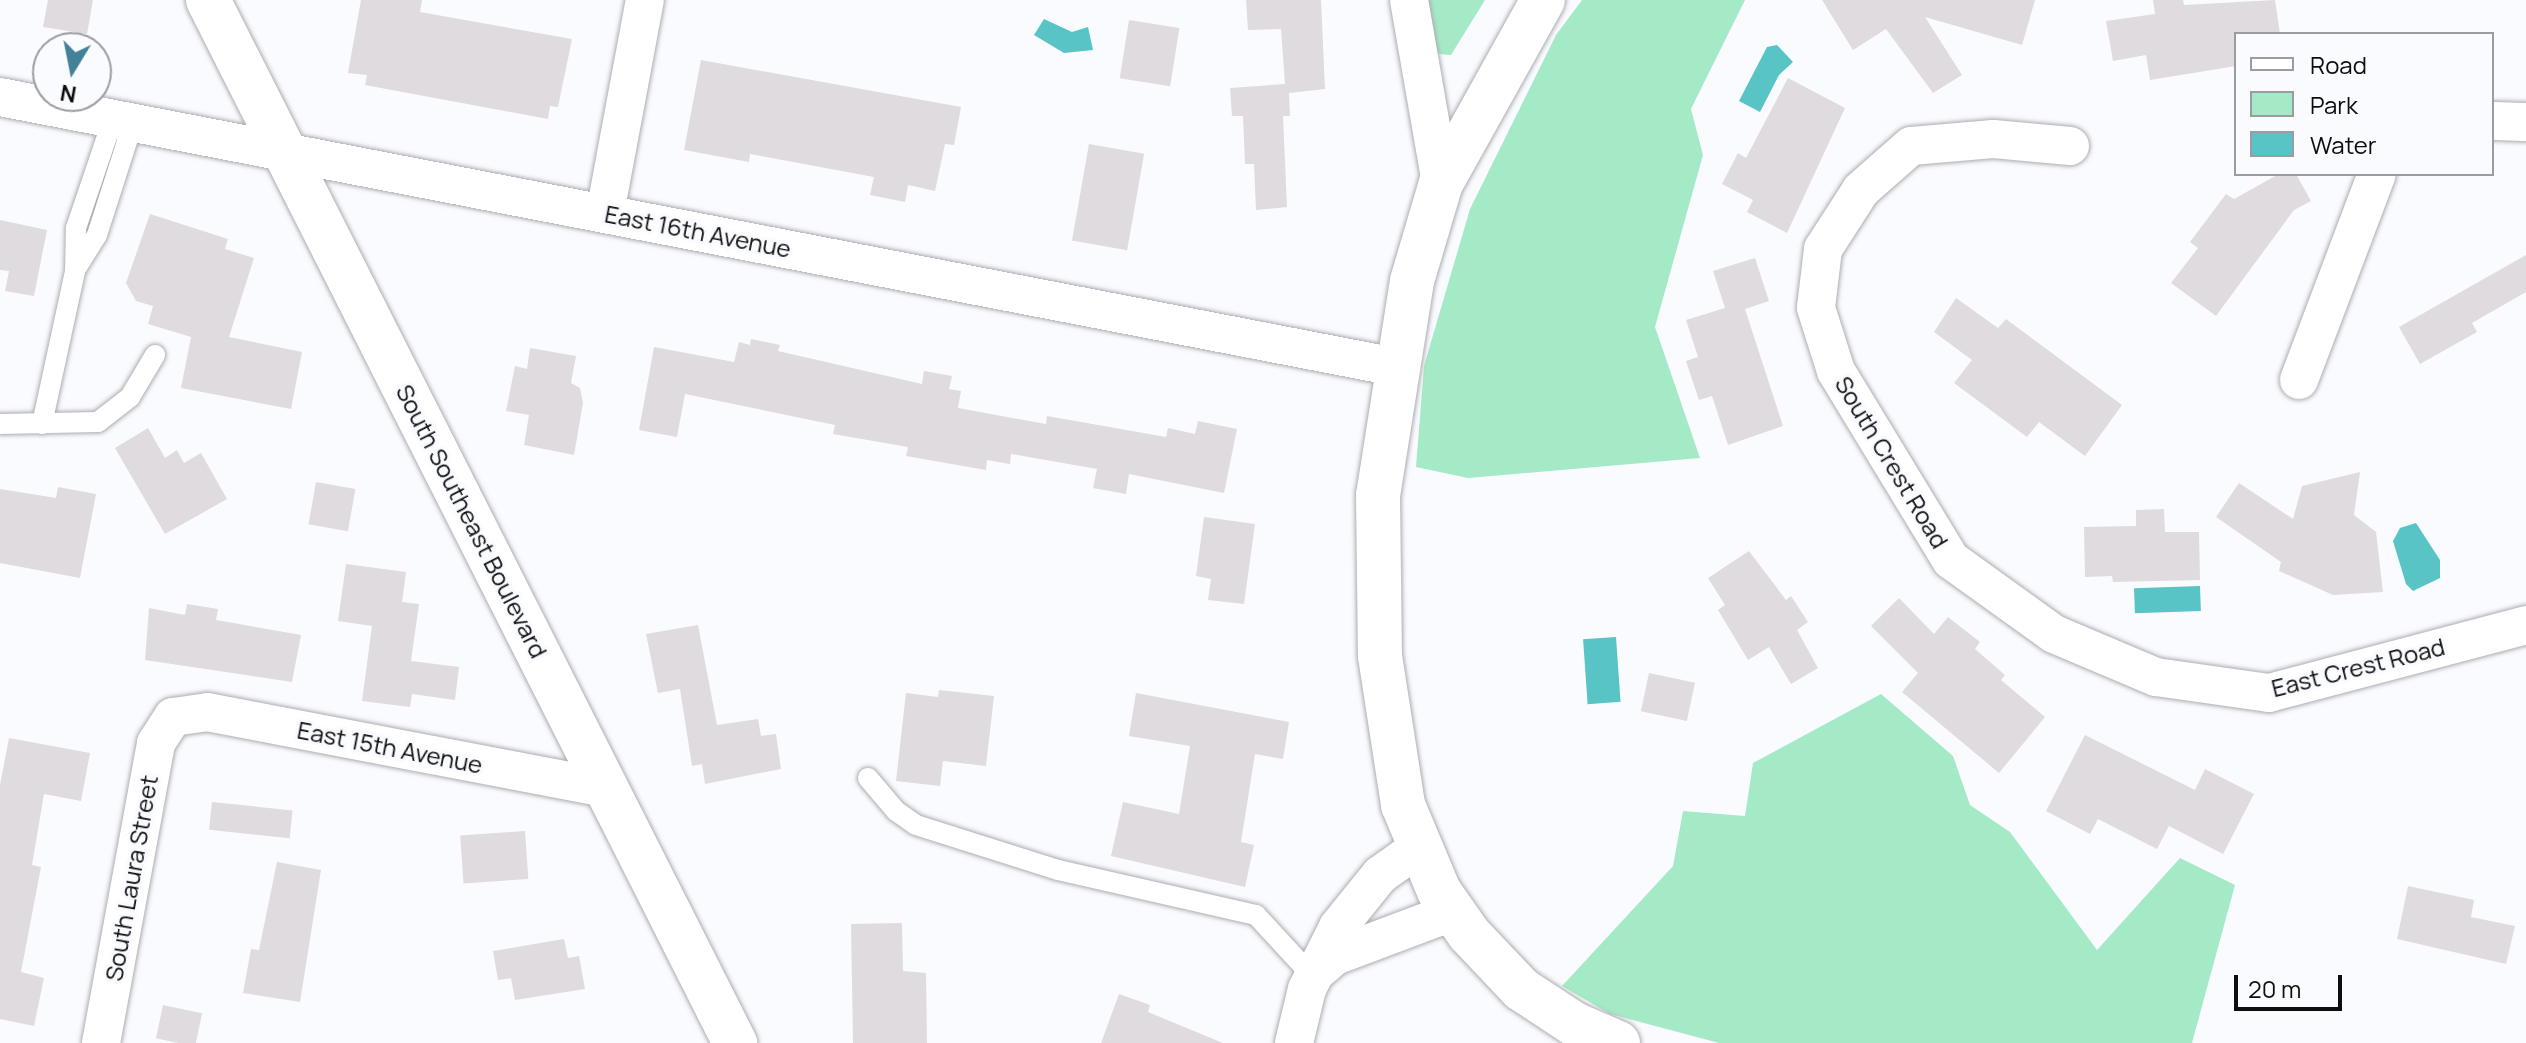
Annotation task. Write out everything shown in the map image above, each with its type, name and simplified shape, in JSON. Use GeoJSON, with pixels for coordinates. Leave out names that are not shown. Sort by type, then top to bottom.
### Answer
{"type":"FeatureCollection","features":[{"type":"Feature","properties":{"kind":"street","name":"South Southeast Boulevard"},"geometry":{"type":"LineString","coordinates":[[208,0],[735,1043]]}},
{"type":"Feature","properties":{"kind":"street"},"geometry":{"type":"LineString","coordinates":[[605,213],[645,0]]}},
{"type":"Feature","properties":{"kind":"street"},"geometry":{"type":"LineString","coordinates":[[1409,0],[1441,183]]}},
{"type":"Feature","properties":{"kind":"street"},"geometry":{"type":"LineString","coordinates":[[1543,0],[1441,183],[1412,281],[1395,367],[1378,495],[1378,619],[1391,749],[1418,848],[1452,912],[1521,989],[1574,1024],[1618,1043]]}},
{"type":"Feature","properties":{"kind":"street","name":"East 16th Avenue"},"geometry":{"type":"LineString","coordinates":[[0,97],[1395,367]]}},
{"type":"Feature","properties":{"kind":"street"},"geometry":{"type":"LineString","coordinates":[[2494,121],[2526,122]]}},
{"type":"Feature","properties":{"kind":"street","name":"South Crest Road"},"geometry":{"type":"LineString","coordinates":[[2054,634],[1951,560],[1836,371],[1816,308],[1823,249],[1861,190],[1911,146],[1993,139],[2070,146]]}},
{"type":"Feature","properties":{"kind":"street"},"geometry":{"type":"LineString","coordinates":[[2299,380],[2376,176]]}},
{"type":"Feature","properties":{"kind":"street","name":"East Crest Road"},"geometry":{"type":"LineString","coordinates":[[2054,634],[2156,677],[2269,693],[2526,625]]}},
{"type":"Feature","properties":{"kind":"street","name":"East 15th Avenue"},"geometry":{"type":"LineString","coordinates":[[173,717],[207,712],[607,788]]}},
{"type":"Feature","properties":{"kind":"street","name":"South Laura Street"},"geometry":{"type":"LineString","coordinates":[[101,1043],[156,743],[173,717]]}},
{"type":"Feature","properties":{"kind":"street"},"geometry":{"type":"LineString","coordinates":[[1294,1043],[1312,976],[1349,911],[1390,866],[1418,848]]}},
{"type":"Feature","properties":{"kind":"street"},"geometry":{"type":"LineString","coordinates":[[1312,976],[1335,956],[1452,912]]}},
{"type":"Feature","properties":{"kind":"lane"},"geometry":{"type":"LineString","coordinates":[[42,424],[75,271],[97,235],[123,121]]}},
{"type":"Feature","properties":{"kind":"lane"},"geometry":{"type":"LineString","coordinates":[[0,424],[98,422],[130,397],[155,355]]}},
{"type":"Feature","properties":{"kind":"lane"},"geometry":{"type":"LineString","coordinates":[[868,778],[896,811],[916,825],[1058,870],[1246,911],[1312,976]]}},
{"type":"Feature","properties":{"kind":"green space"},"geometry":{"type":"Polygon","coordinates":[[[1426,0],[1485,0],[1451,55],[1439,54],[1430,41],[1426,0]]]}},
{"type":"Feature","properties":{"kind":"green space"},"geometry":{"type":"Polygon","coordinates":[[[1582,0],[1745,0],[1691,109],[1703,155],[1655,327],[1700,458],[1468,478],[1416,467],[1424,366],[1470,209],[1556,35],[1582,0]]]}},
{"type":"Feature","properties":{"kind":"green space"},"geometry":{"type":"Polygon","coordinates":[[[1881,694],[1953,756],[1970,805],[2010,832],[2097,950],[2180,858],[2235,885],[2192,1043],[1719,1043],[1610,1014],[1562,986],[1673,866],[1683,811],[1745,816],[1753,763],[1881,694]]]}},
{"type":"Feature","properties":{"kind":"water"},"geometry":{"type":"Polygon","coordinates":[[[1044,19],[1072,32],[1088,27],[1093,50],[1064,53],[1034,35],[1044,19]]]}},
{"type":"Feature","properties":{"kind":"water"},"geometry":{"type":"Polygon","coordinates":[[[1777,45],[1793,62],[1779,75],[1760,112],[1739,101],[1767,47],[1777,45]]]}},
{"type":"Feature","properties":{"kind":"water"},"geometry":{"type":"Polygon","coordinates":[[[2416,523],[2440,560],[2440,578],[2413,591],[2406,584],[2393,541],[2400,528],[2416,523]]]}},
{"type":"Feature","properties":{"kind":"water"},"geometry":{"type":"Polygon","coordinates":[[[2200,586],[2201,611],[2135,613],[2134,588],[2200,586]]]}},
{"type":"Feature","properties":{"kind":"water"},"geometry":{"type":"Polygon","coordinates":[[[1616,637],[1621,702],[1588,704],[1583,639],[1616,637]]]}},
{"type":"Feature","properties":{"kind":"building"},"geometry":{"type":"Polygon","coordinates":[[[48,0],[93,0],[87,32],[43,27],[48,0]]]}},
{"type":"Feature","properties":{"kind":"building"},"geometry":{"type":"Polygon","coordinates":[[[361,0],[422,0],[420,12],[572,39],[558,107],[550,106],[548,119],[365,85],[367,75],[348,73],[361,0]]]}},
{"type":"Feature","properties":{"kind":"building"},"geometry":{"type":"Polygon","coordinates":[[[1246,0],[1321,0],[1325,89],[1289,93],[1290,116],[1283,116],[1287,207],[1256,210],[1254,164],[1245,164],[1243,116],[1232,116],[1230,88],[1285,84],[1281,29],[1248,30],[1246,0]]]}},
{"type":"Feature","properties":{"kind":"building"},"geometry":{"type":"Polygon","coordinates":[[[1822,0],[2035,0],[2022,45],[1925,17],[1962,75],[1933,93],[1886,29],[1853,50],[1822,0]]]}},
{"type":"Feature","properties":{"kind":"building"},"geometry":{"type":"Polygon","coordinates":[[[2153,0],[2183,0],[2184,5],[2275,0],[2280,32],[2234,32],[2234,66],[2150,80],[2146,55],[2113,61],[2106,21],[2155,14],[2153,0]]]}},
{"type":"Feature","properties":{"kind":"building"},"geometry":{"type":"Polygon","coordinates":[[[1129,20],[1179,28],[1170,86],[1120,78],[1129,20]]]}},
{"type":"Feature","properties":{"kind":"building"},"geometry":{"type":"Polygon","coordinates":[[[701,60],[961,107],[954,145],[945,144],[935,191],[908,185],[905,202],[870,195],[874,177],[750,154],[749,162],[684,150],[701,60]]]}},
{"type":"Feature","properties":{"kind":"building"},"geometry":{"type":"Polygon","coordinates":[[[1788,78],[1845,108],[1787,233],[1747,212],[1753,200],[1722,184],[1738,153],[1746,158],[1788,78]]]}},
{"type":"Feature","properties":{"kind":"building"},"geometry":{"type":"Polygon","coordinates":[[[1089,144],[1144,154],[1127,250],[1072,241],[1089,144]]]}},
{"type":"Feature","properties":{"kind":"building"},"geometry":{"type":"Polygon","coordinates":[[[2275,176],[2297,176],[2311,201],[2294,210],[2216,316],[2171,283],[2198,248],[2190,242],[2226,194],[2234,199],[2275,176]]]}},
{"type":"Feature","properties":{"kind":"building"},"geometry":{"type":"Polygon","coordinates":[[[150,214],[228,239],[225,249],[254,258],[229,337],[302,352],[291,409],[181,388],[191,337],[148,324],[153,306],[136,301],[126,283],[150,214]]]}},
{"type":"Feature","properties":{"kind":"building"},"geometry":{"type":"Polygon","coordinates":[[[0,220],[47,230],[34,296],[5,291],[9,271],[0,270],[0,220]]]}},
{"type":"Feature","properties":{"kind":"building"},"geometry":{"type":"Polygon","coordinates":[[[2526,255],[2526,292],[2472,323],[2477,332],[2420,364],[2399,327],[2526,255]]]}},
{"type":"Feature","properties":{"kind":"building"},"geometry":{"type":"Polygon","coordinates":[[[1755,258],[1769,301],[1745,309],[1783,426],[1728,445],[1712,396],[1699,400],[1686,361],[1698,357],[1686,320],[1725,308],[1713,271],[1755,258]]]}},
{"type":"Feature","properties":{"kind":"building"},"geometry":{"type":"Polygon","coordinates":[[[1956,298],[1998,328],[2006,319],[2122,405],[2085,456],[2039,422],[2027,437],[1954,383],[1972,360],[1934,332],[1956,298]]]}},
{"type":"Feature","properties":{"kind":"building"},"geometry":{"type":"Polygon","coordinates":[[[751,339],[780,345],[778,351],[922,384],[924,371],[952,376],[949,389],[961,391],[958,408],[1046,424],[1047,416],[1166,437],[1168,428],[1195,434],[1198,421],[1237,429],[1224,493],[1129,474],[1126,494],[1093,488],[1097,469],[1011,454],[1010,464],[987,460],[986,470],[906,456],[908,447],[833,434],[835,425],[685,394],[677,437],[639,430],[654,347],[734,362],[739,342],[750,345],[751,339]]]}},
{"type":"Feature","properties":{"kind":"building"},"geometry":{"type":"Polygon","coordinates":[[[530,348],[576,356],[571,383],[580,388],[583,403],[574,455],[524,445],[529,415],[506,411],[515,366],[527,369],[530,348]]]}},
{"type":"Feature","properties":{"kind":"building"},"geometry":{"type":"Polygon","coordinates":[[[148,428],[165,458],[177,450],[184,463],[201,453],[227,499],[165,534],[115,448],[148,428]]]}},
{"type":"Feature","properties":{"kind":"building"},"geometry":{"type":"Polygon","coordinates":[[[2360,472],[2354,515],[2376,532],[2383,592],[2333,595],[2279,571],[2281,562],[2216,517],[2239,483],[2293,519],[2302,486],[2360,472]]]}},
{"type":"Feature","properties":{"kind":"building"},"geometry":{"type":"Polygon","coordinates":[[[316,482],[355,489],[348,531],[309,524],[316,482]]]}},
{"type":"Feature","properties":{"kind":"building"},"geometry":{"type":"Polygon","coordinates":[[[58,487],[96,494],[80,578],[0,563],[0,489],[56,498],[58,487]]]}},
{"type":"Feature","properties":{"kind":"building"},"geometry":{"type":"Polygon","coordinates":[[[2164,509],[2165,532],[2199,532],[2200,580],[2113,582],[2112,576],[2085,577],[2084,527],[2136,526],[2136,510],[2164,509]]]}},
{"type":"Feature","properties":{"kind":"building"},"geometry":{"type":"Polygon","coordinates":[[[1204,517],[1255,524],[1244,604],[1208,600],[1211,579],[1196,576],[1204,517]]]}},
{"type":"Feature","properties":{"kind":"building"},"geometry":{"type":"Polygon","coordinates":[[[1749,551],[1786,600],[1791,596],[1808,622],[1797,630],[1818,668],[1791,684],[1769,647],[1748,660],[1718,610],[1725,605],[1708,578],[1749,551]]]}},
{"type":"Feature","properties":{"kind":"building"},"geometry":{"type":"Polygon","coordinates":[[[346,564],[406,572],[402,602],[419,604],[411,661],[459,667],[455,700],[412,694],[410,707],[362,701],[372,626],[338,621],[346,564]]]}},
{"type":"Feature","properties":{"kind":"building"},"geometry":{"type":"Polygon","coordinates":[[[1899,598],[1934,634],[1948,617],[1980,642],[1975,649],[2005,675],[2001,680],[2045,717],[1999,773],[1902,692],[1918,673],[1871,626],[1899,598]]]}},
{"type":"Feature","properties":{"kind":"building"},"geometry":{"type":"Polygon","coordinates":[[[187,604],[218,609],[216,620],[301,635],[292,682],[145,660],[149,608],[185,615],[187,604]]]}},
{"type":"Feature","properties":{"kind":"building"},"geometry":{"type":"Polygon","coordinates":[[[698,625],[717,725],[758,719],[761,736],[776,734],[781,769],[705,784],[702,764],[692,766],[680,689],[658,693],[646,634],[698,625]]]}},
{"type":"Feature","properties":{"kind":"building"},"geometry":{"type":"Polygon","coordinates":[[[1649,673],[1695,683],[1687,721],[1641,711],[1649,673]]]}},
{"type":"Feature","properties":{"kind":"building"},"geometry":{"type":"Polygon","coordinates":[[[939,690],[994,696],[986,766],[943,761],[940,786],[896,781],[906,693],[938,697],[939,690]]]}},
{"type":"Feature","properties":{"kind":"building"},"geometry":{"type":"Polygon","coordinates":[[[1136,693],[1289,722],[1283,759],[1255,754],[1241,842],[1254,845],[1245,887],[1111,856],[1123,802],[1179,814],[1190,746],[1129,736],[1136,693]]]}},
{"type":"Feature","properties":{"kind":"building"},"geometry":{"type":"Polygon","coordinates":[[[2085,735],[2195,790],[2205,769],[2254,794],[2223,854],[2169,826],[2157,849],[2098,819],[2090,834],[2046,811],[2085,735]]]}},
{"type":"Feature","properties":{"kind":"building"},"geometry":{"type":"Polygon","coordinates":[[[9,738],[90,753],[81,801],[44,794],[32,865],[41,867],[21,972],[44,978],[34,1026],[0,1019],[0,785],[9,738]]]}},
{"type":"Feature","properties":{"kind":"building"},"geometry":{"type":"Polygon","coordinates":[[[212,802],[293,810],[290,838],[209,830],[212,802]]]}},
{"type":"Feature","properties":{"kind":"building"},"geometry":{"type":"Polygon","coordinates":[[[525,831],[528,879],[464,883],[460,836],[525,831]]]}},
{"type":"Feature","properties":{"kind":"building"},"geometry":{"type":"Polygon","coordinates":[[[277,862],[321,870],[300,1002],[243,993],[251,949],[259,950],[277,862]]]}},
{"type":"Feature","properties":{"kind":"building"},"geometry":{"type":"Polygon","coordinates":[[[2408,886],[2474,900],[2471,917],[2515,926],[2506,964],[2397,939],[2408,886]]]}},
{"type":"Feature","properties":{"kind":"building"},"geometry":{"type":"Polygon","coordinates":[[[902,923],[903,971],[926,973],[927,1043],[853,1043],[851,924],[902,923]]]}},
{"type":"Feature","properties":{"kind":"building"},"geometry":{"type":"Polygon","coordinates":[[[564,939],[568,958],[579,956],[585,989],[515,1000],[511,978],[498,980],[493,951],[564,939]]]}},
{"type":"Feature","properties":{"kind":"building"},"geometry":{"type":"Polygon","coordinates":[[[1119,994],[1150,1005],[1148,1012],[1223,1043],[1101,1043],[1119,994]]]}},
{"type":"Feature","properties":{"kind":"building"},"geometry":{"type":"Polygon","coordinates":[[[163,1005],[202,1013],[196,1043],[156,1038],[163,1005]]]}}]}
